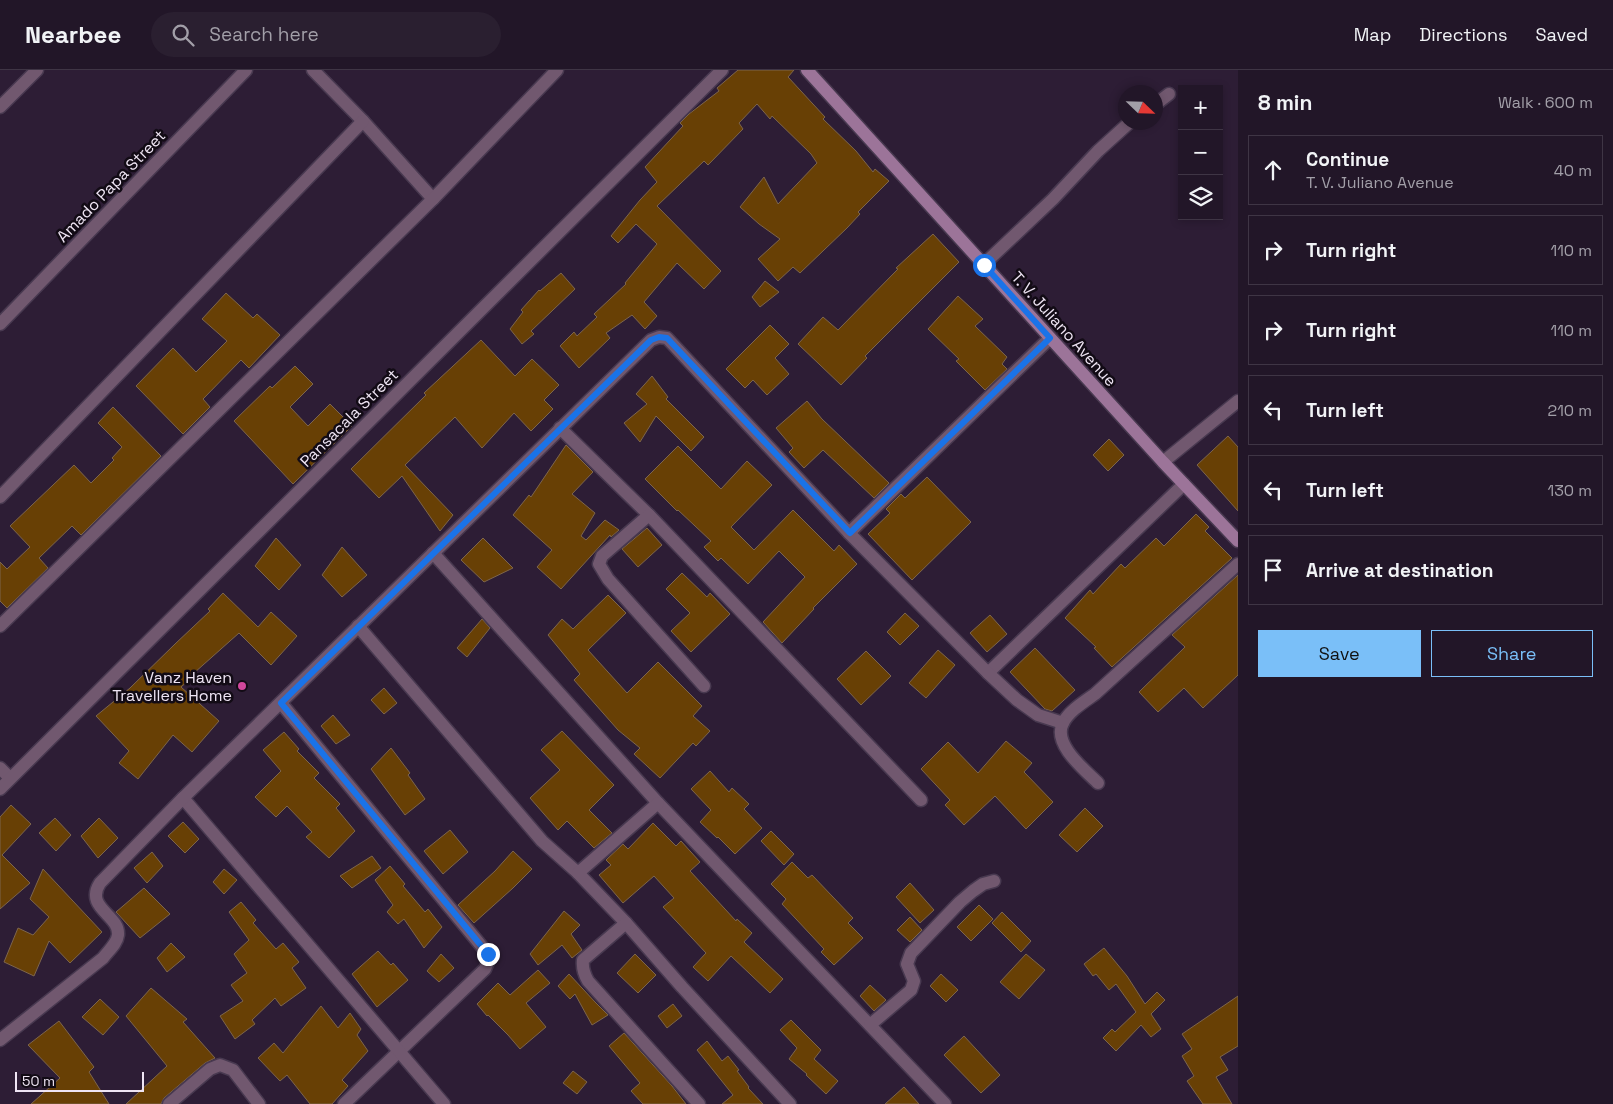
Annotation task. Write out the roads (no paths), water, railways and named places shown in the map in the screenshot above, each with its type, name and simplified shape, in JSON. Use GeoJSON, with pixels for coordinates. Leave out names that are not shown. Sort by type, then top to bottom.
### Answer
{"type":"FeatureCollection","features":[{"type":"Feature","properties":{"kind":"main road","name":"T. V. Juliano Avenue"},"geometry":{"type":"LineString","coordinates":[[808,70],[1162,462],[1238,541]]}},
{"type":"Feature","properties":{"kind":"street"},"geometry":{"type":"LineString","coordinates":[[0,107],[37,70]]}},
{"type":"Feature","properties":{"kind":"street","name":"Amado Papa Street"},"geometry":{"type":"LineString","coordinates":[[0,324],[246,70]]}},
{"type":"Feature","properties":{"kind":"street"},"geometry":{"type":"LineString","coordinates":[[313,70],[363,121],[433,199]]}},
{"type":"Feature","properties":{"kind":"street"},"geometry":{"type":"LineString","coordinates":[[0,626],[433,199],[558,70]]}},
{"type":"Feature","properties":{"kind":"street","name":"Pansacala Street"},"geometry":{"type":"LineString","coordinates":[[0,789],[722,70]]}},
{"type":"Feature","properties":{"kind":"street"},"geometry":{"type":"LineString","coordinates":[[1163,99],[1169,94]]}},
{"type":"Feature","properties":{"kind":"street"},"geometry":{"type":"LineString","coordinates":[[0,497],[363,121]]}},
{"type":"Feature","properties":{"kind":"street"},"geometry":{"type":"LineString","coordinates":[[984,265],[1121,130]]}},
{"type":"Feature","properties":{"kind":"street"},"geometry":{"type":"LineString","coordinates":[[0,1040],[103,958],[116,941],[118,933],[116,926],[96,899],[95,891],[100,883],[183,798],[560,428],[651,340],[659,337],[667,338],[850,533],[988,673],[1017,700],[1038,715],[1062,724]]}},
{"type":"Feature","properties":{"kind":"street"},"geometry":{"type":"LineString","coordinates":[[850,533],[1050,338]]}},
{"type":"Feature","properties":{"kind":"street"},"geometry":{"type":"LineString","coordinates":[[1162,462],[1238,401]]}},
{"type":"Feature","properties":{"kind":"street"},"geometry":{"type":"LineString","coordinates":[[560,428],[649,514],[921,800]]}},
{"type":"Feature","properties":{"kind":"street"},"geometry":{"type":"LineString","coordinates":[[988,673],[1184,484]]}},
{"type":"Feature","properties":{"kind":"street"},"geometry":{"type":"LineString","coordinates":[[649,514],[602,556],[599,564],[608,579],[704,686]]}},
{"type":"Feature","properties":{"kind":"street"},"geometry":{"type":"LineString","coordinates":[[433,553],[658,803],[945,1104]]}},
{"type":"Feature","properties":{"kind":"street"},"geometry":{"type":"LineString","coordinates":[[1098,783],[1071,756],[1063,744],[1062,724],[1072,712],[1095,694],[1238,564]]}},
{"type":"Feature","properties":{"kind":"street"},"geometry":{"type":"LineString","coordinates":[[358,626],[542,841],[578,873],[626,923],[790,1104]]}},
{"type":"Feature","properties":{"kind":"street"},"geometry":{"type":"LineString","coordinates":[[281,703],[488,954],[488,962],[485,969],[344,1104]]}},
{"type":"Feature","properties":{"kind":"street"},"geometry":{"type":"LineString","coordinates":[[0,768],[10,778]]}},
{"type":"Feature","properties":{"kind":"street"},"geometry":{"type":"LineString","coordinates":[[183,798],[444,1104]]}},
{"type":"Feature","properties":{"kind":"street"},"geometry":{"type":"LineString","coordinates":[[578,873],[658,803]]}},
{"type":"Feature","properties":{"kind":"street"},"geometry":{"type":"LineString","coordinates":[[870,1025],[911,990],[914,981],[907,964],[911,953],[960,902],[978,888],[994,881]]}},
{"type":"Feature","properties":{"kind":"street"},"geometry":{"type":"LineString","coordinates":[[626,923],[583,960],[584,974],[588,981],[699,1104]]}},
{"type":"Feature","properties":{"kind":"street"},"geometry":{"type":"LineString","coordinates":[[169,1104],[210,1069],[220,1065],[233,1070],[259,1104]]}},
{"type":"Feature","properties":{"kind":"place","name":"Vanz Haven Travellers Home"},"geometry":{"type":"Point","coordinates":[242,686]}}]}
